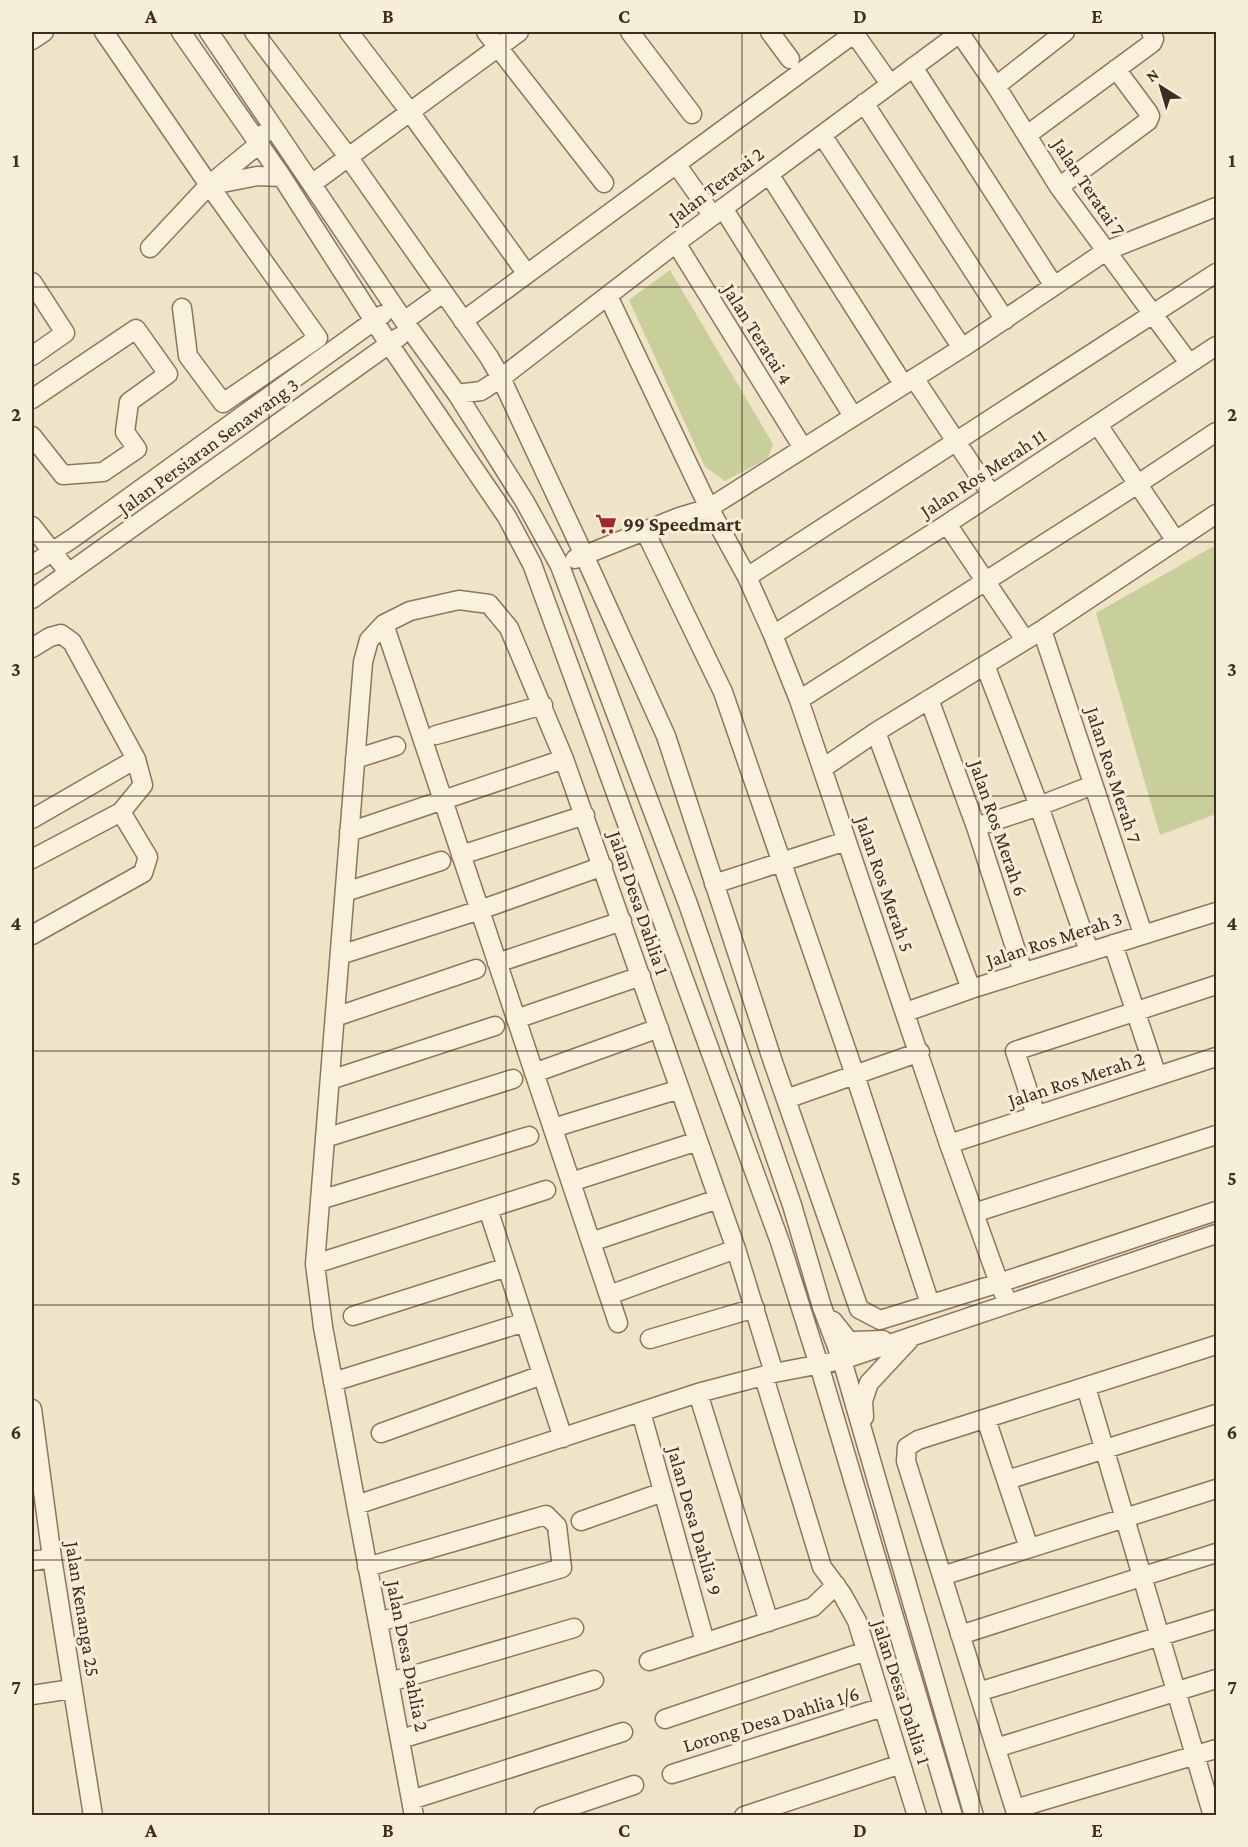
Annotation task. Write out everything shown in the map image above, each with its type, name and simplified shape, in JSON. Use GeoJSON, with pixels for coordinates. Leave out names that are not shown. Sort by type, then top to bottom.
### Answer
{"type":"FeatureCollection","features":[{"type":"Feature","properties":{"kind":"street"},"geometry":{"type":"LineString","coordinates":[[32,40],[44,32]]}},
{"type":"Feature","properties":{"kind":"street"},"geometry":{"type":"LineString","coordinates":[[104,32],[318,338],[223,403],[188,356],[182,308]]}},
{"type":"Feature","properties":{"kind":"street"},"geometry":{"type":"LineString","coordinates":[[181,32],[282,177],[389,344],[507,517],[532,564],[780,1242],[953,1815]]}},
{"type":"Feature","properties":{"kind":"street"},"geometry":{"type":"LineString","coordinates":[[209,32],[403,319],[458,394],[525,502],[560,566],[688,904],[792,1205],[822,1307],[842,1360],[974,1815]]}},
{"type":"Feature","properties":{"kind":"street"},"geometry":{"type":"LineString","coordinates":[[254,32],[349,158],[501,378],[666,736],[786,1099],[859,1309],[880,1320],[1216,1211]]}},
{"type":"Feature","properties":{"kind":"street"},"geometry":{"type":"LineString","coordinates":[[349,32],[527,274]]}},
{"type":"Feature","properties":{"kind":"street"},"geometry":{"type":"LineString","coordinates":[[486,32],[604,183]]}},
{"type":"Feature","properties":{"kind":"street"},"geometry":{"type":"LineString","coordinates":[[313,183],[519,32]]}},
{"type":"Feature","properties":{"kind":"street"},"geometry":{"type":"LineString","coordinates":[[630,32],[692,114]]}},
{"type":"Feature","properties":{"kind":"street"},"geometry":{"type":"LineString","coordinates":[[770,32],[790,59]]}},
{"type":"Feature","properties":{"kind":"street"},"geometry":{"type":"LineString","coordinates":[[463,321],[855,32],[890,84]]}},
{"type":"Feature","properties":{"kind":"street","name":"Jalan Teratai 7"},"geometry":{"type":"LineString","coordinates":[[960,32],[1059,188],[1189,363]]}},
{"type":"Feature","properties":{"kind":"street","name":"Jalan Teratai 2"},"geometry":{"type":"LineString","coordinates":[[458,394],[480,391],[501,378],[676,243],[960,32]]}},
{"type":"Feature","properties":{"kind":"street"},"geometry":{"type":"LineString","coordinates":[[996,86],[1065,32]]}},
{"type":"Feature","properties":{"kind":"street"},"geometry":{"type":"LineString","coordinates":[[1027,135],[1116,69],[1152,37]]}},
{"type":"Feature","properties":{"kind":"street"},"geometry":{"type":"LineString","coordinates":[[913,67],[1054,286]]}},
{"type":"Feature","properties":{"kind":"street"},"geometry":{"type":"LineString","coordinates":[[1059,188],[1148,121],[1150,116],[1148,111],[1116,69]]}},
{"type":"Feature","properties":{"kind":"street"},"geometry":{"type":"LineString","coordinates":[[864,103],[1005,320]]}},
{"type":"Feature","properties":{"kind":"street"},"geometry":{"type":"LineString","coordinates":[[150,248],[209,185],[259,144],[269,119]]}},
{"type":"Feature","properties":{"kind":"street"},"geometry":{"type":"LineString","coordinates":[[822,135],[962,348]]}},
{"type":"Feature","properties":{"kind":"street"},"geometry":{"type":"LineString","coordinates":[[676,164],[718,212],[853,416]]}},
{"type":"Feature","properties":{"kind":"street"},"geometry":{"type":"LineString","coordinates":[[769,174],[908,381],[956,442],[991,494]]}},
{"type":"Feature","properties":{"kind":"street"},"geometry":{"type":"LineString","coordinates":[[209,185],[236,179],[282,177]]}},
{"type":"Feature","properties":{"kind":"street"},"geometry":{"type":"LineString","coordinates":[[560,566],[709,508],[962,348],[1106,251],[1216,207]]}},
{"type":"Feature","properties":{"kind":"street","name":"Jalan Teratai 4"},"geometry":{"type":"LineString","coordinates":[[676,243],[802,448]]}},
{"type":"Feature","properties":{"kind":"street"},"geometry":{"type":"LineString","coordinates":[[747,577],[1216,273]]}},
{"type":"Feature","properties":{"kind":"street"},"geometry":{"type":"LineString","coordinates":[[32,282],[64,333],[32,356]]}},
{"type":"Feature","properties":{"kind":"street"},"geometry":{"type":"LineString","coordinates":[[403,319],[443,293]]}},
{"type":"Feature","properties":{"kind":"street","name":"Jalan Ros Merah 5"},"geometry":{"type":"LineString","coordinates":[[608,296],[709,508],[747,577],[799,700],[920,1052],[949,1144],[1008,1303]]}},
{"type":"Feature","properties":{"kind":"street","name":"Jalan Persiaran Senawang 3"},"geometry":{"type":"LineString","coordinates":[[32,565],[73,538],[374,321],[403,319]]}},
{"type":"Feature","properties":{"kind":"street","name":"Jalan Persiaran Senawang 3"},"geometry":{"type":"LineString","coordinates":[[32,599],[389,344],[403,319]]}},
{"type":"Feature","properties":{"kind":"street"},"geometry":{"type":"LineString","coordinates":[[32,399],[136,328],[168,374],[129,402],[125,432],[137,449],[103,471],[63,475],[32,436]]}},
{"type":"Feature","properties":{"kind":"street","name":"Jalan Ros Merah 11"},"geometry":{"type":"LineString","coordinates":[[773,635],[1215,348]]}},
{"type":"Feature","properties":{"kind":"street"},"geometry":{"type":"LineString","coordinates":[[1098,424],[1176,541]]}},
{"type":"Feature","properties":{"kind":"street"},"geometry":{"type":"LineString","coordinates":[[799,700],[1216,432]]}},
{"type":"Feature","properties":{"kind":"street"},"geometry":{"type":"LineString","coordinates":[[823,768],[876,732],[1042,630],[1216,514]]}},
{"type":"Feature","properties":{"kind":"street"},"geometry":{"type":"LineString","coordinates":[[946,524],[1025,640]]}},
{"type":"Feature","properties":{"kind":"street"},"geometry":{"type":"LineString","coordinates":[[32,526],[69,573]]}},
{"type":"Feature","properties":{"kind":"street"},"geometry":{"type":"LineString","coordinates":[[645,531],[723,692],[855,1075],[930,1304]]}},
{"type":"Feature","properties":{"kind":"street","name":"Jalan Desa Dahlia 1"},"geometry":{"type":"LineString","coordinates":[[330,1080],[363,662],[369,640],[384,624],[410,611],[459,600],[489,604],[509,628],[543,705],[603,866],[755,1308],[769,1375],[822,1567],[836,1585],[857,1621],[915,1815]]}},
{"type":"Feature","properties":{"kind":"street"},"geometry":{"type":"LineString","coordinates":[[384,624],[618,1323]]}},
{"type":"Feature","properties":{"kind":"street","name":"Jalan Ros Merah 7"},"geometry":{"type":"LineString","coordinates":[[1042,630],[1143,934]]}},
{"type":"Feature","properties":{"kind":"street"},"geometry":{"type":"LineString","coordinates":[[32,648],[50,637],[61,634],[72,642],[136,759],[143,785],[121,812],[32,859]]}},
{"type":"Feature","properties":{"kind":"street"},"geometry":{"type":"LineString","coordinates":[[985,665],[1039,806],[1089,951]]}},
{"type":"Feature","properties":{"kind":"street","name":"Jalan Ros Merah 6"},"geometry":{"type":"LineString","coordinates":[[929,699],[976,827],[1023,972]]}},
{"type":"Feature","properties":{"kind":"street"},"geometry":{"type":"LineString","coordinates":[[436,735],[543,705]]}},
{"type":"Feature","properties":{"kind":"street"},"geometry":{"type":"LineString","coordinates":[[876,732],[971,989]]}},
{"type":"Feature","properties":{"kind":"street"},"geometry":{"type":"LineString","coordinates":[[355,759],[396,746]]}},
{"type":"Feature","properties":{"kind":"street"},"geometry":{"type":"LineString","coordinates":[[32,819],[136,759]]}},
{"type":"Feature","properties":{"kind":"street"},"geometry":{"type":"LineString","coordinates":[[349,832],[564,759]]}},
{"type":"Feature","properties":{"kind":"street"},"geometry":{"type":"LineString","coordinates":[[976,827],[1093,785]]}},
{"type":"Feature","properties":{"kind":"street"},"geometry":{"type":"LineString","coordinates":[[32,935],[143,873],[148,857],[121,812]]}},
{"type":"Feature","properties":{"kind":"street"},"geometry":{"type":"LineString","coordinates":[[461,855],[585,815]]}},
{"type":"Feature","properties":{"kind":"street"},"geometry":{"type":"LineString","coordinates":[[714,884],[846,841]]}},
{"type":"Feature","properties":{"kind":"street"},"geometry":{"type":"LineString","coordinates":[[345,892],[441,861]]}},
{"type":"Feature","properties":{"kind":"street"},"geometry":{"type":"LineString","coordinates":[[340,955],[480,910],[603,866]]}},
{"type":"Feature","properties":{"kind":"street","name":"Jalan Ros Merah 3"},"geometry":{"type":"LineString","coordinates":[[906,1012],[1023,972],[1216,912]]}},
{"type":"Feature","properties":{"kind":"street"},"geometry":{"type":"LineString","coordinates":[[497,963],[622,921]]}},
{"type":"Feature","properties":{"kind":"street"},"geometry":{"type":"LineString","coordinates":[[1113,944],[1157,1076]]}},
{"type":"Feature","properties":{"kind":"street"},"geometry":{"type":"LineString","coordinates":[[335,1017],[476,969]]}},
{"type":"Feature","properties":{"kind":"street"},"geometry":{"type":"LineString","coordinates":[[516,1019],[641,976]]}},
{"type":"Feature","properties":{"kind":"street"},"geometry":{"type":"LineString","coordinates":[[1036,1116],[1015,1052],[1216,985]]}},
{"type":"Feature","properties":{"kind":"street"},"geometry":{"type":"LineString","coordinates":[[330,1080],[495,1026]]}},
{"type":"Feature","properties":{"kind":"street"},"geometry":{"type":"LineString","coordinates":[[534,1072],[659,1028]]}},
{"type":"Feature","properties":{"kind":"street"},"geometry":{"type":"LineString","coordinates":[[786,1099],[920,1052]]}},
{"type":"Feature","properties":{"kind":"street","name":"Jalan Ros Merah 2"},"geometry":{"type":"LineString","coordinates":[[949,1144],[1216,1057]]}},
{"type":"Feature","properties":{"kind":"street"},"geometry":{"type":"LineString","coordinates":[[325,1138],[513,1079]]}},
{"type":"Feature","properties":{"kind":"street","name":"Jalan Desa Dahlia 2"},"geometry":{"type":"LineString","coordinates":[[330,1080],[315,1264],[323,1327],[412,1808]]}},
{"type":"Feature","properties":{"kind":"street"},"geometry":{"type":"LineString","coordinates":[[553,1128],[680,1089]]}},
{"type":"Feature","properties":{"kind":"street"},"geometry":{"type":"LineString","coordinates":[[974,1213],[1216,1135]]}},
{"type":"Feature","properties":{"kind":"street"},"geometry":{"type":"LineString","coordinates":[[320,1200],[529,1136]]}},
{"type":"Feature","properties":{"kind":"street"},"geometry":{"type":"LineString","coordinates":[[571,1182],[698,1141]]}},
{"type":"Feature","properties":{"kind":"street"},"geometry":{"type":"LineString","coordinates":[[315,1264],[546,1190]]}},
{"type":"Feature","properties":{"kind":"street"},"geometry":{"type":"LineString","coordinates":[[591,1242],[718,1198]]}},
{"type":"Feature","properties":{"kind":"street"},"geometry":{"type":"LineString","coordinates":[[488,1209],[562,1438]]}},
{"type":"Feature","properties":{"kind":"street"},"geometry":{"type":"LineString","coordinates":[[356,1505],[698,1393],[842,1360],[1216,1234]]}},
{"type":"Feature","properties":{"kind":"street"},"geometry":{"type":"LineString","coordinates":[[609,1295],[736,1249]]}},
{"type":"Feature","properties":{"kind":"street"},"geometry":{"type":"LineString","coordinates":[[353,1316],[507,1267]]}},
{"type":"Feature","properties":{"kind":"street"},"geometry":{"type":"LineString","coordinates":[[822,1307],[848,1340],[911,1338]]}},
{"type":"Feature","properties":{"kind":"street"},"geometry":{"type":"LineString","coordinates":[[650,1339],[755,1308]]}},
{"type":"Feature","properties":{"kind":"street"},"geometry":{"type":"LineString","coordinates":[[333,1382],[525,1322]]}},
{"type":"Feature","properties":{"kind":"street"},"geometry":{"type":"LineString","coordinates":[[870,1459],[863,1401],[868,1383],[911,1338]]}},
{"type":"Feature","properties":{"kind":"street"},"geometry":{"type":"LineString","coordinates":[[1216,1345],[918,1440],[907,1447],[906,1461],[1016,1812],[1216,1749]]}},
{"type":"Feature","properties":{"kind":"street"},"geometry":{"type":"LineString","coordinates":[[381,1433],[542,1375]]}},
{"type":"Feature","properties":{"kind":"street"},"geometry":{"type":"LineString","coordinates":[[1086,1387],[1213,1815]]}},
{"type":"Feature","properties":{"kind":"street"},"geometry":{"type":"LineString","coordinates":[[698,1393],[769,1622]]}},
{"type":"Feature","properties":{"kind":"street","name":"Jalan Kenanga 25"},"geometry":{"type":"LineString","coordinates":[[32,1409],[52,1558],[93,1815]]}},
{"type":"Feature","properties":{"kind":"street","name":"Jalan Desa Dahlia 9"},"geometry":{"type":"LineString","coordinates":[[640,1412],[705,1642]]}},
{"type":"Feature","properties":{"kind":"street"},"geometry":{"type":"LineString","coordinates":[[1007,1480],[1216,1414]]}},
{"type":"Feature","properties":{"kind":"street"},"geometry":{"type":"LineString","coordinates":[[986,1419],[1029,1548]]}},
{"type":"Feature","properties":{"kind":"street"},"geometry":{"type":"LineString","coordinates":[[942,1576],[1216,1489]]}},
{"type":"Feature","properties":{"kind":"street"},"geometry":{"type":"LineString","coordinates":[[581,1521],[663,1491]]}},
{"type":"Feature","properties":{"kind":"street"},"geometry":{"type":"LineString","coordinates":[[367,1567],[546,1515],[556,1526],[562,1568],[379,1622]]}},
{"type":"Feature","properties":{"kind":"street"},"geometry":{"type":"LineString","coordinates":[[960,1635],[1216,1552]]}},
{"type":"Feature","properties":{"kind":"street"},"geometry":{"type":"LineString","coordinates":[[32,1561],[52,1558]]}},
{"type":"Feature","properties":{"kind":"street"},"geometry":{"type":"LineString","coordinates":[[649,1661],[813,1607],[836,1585]]}},
{"type":"Feature","properties":{"kind":"street"},"geometry":{"type":"LineString","coordinates":[[978,1692],[1216,1619]]}},
{"type":"Feature","properties":{"kind":"street"},"geometry":{"type":"LineString","coordinates":[[390,1682],[574,1628]]}},
{"type":"Feature","properties":{"kind":"street"},"geometry":{"type":"LineString","coordinates":[[665,1719],[866,1651]]}},
{"type":"Feature","properties":{"kind":"street"},"geometry":{"type":"LineString","coordinates":[[996,1748],[1216,1679]]}},
{"type":"Feature","properties":{"kind":"street"},"geometry":{"type":"LineString","coordinates":[[401,1739],[594,1680]]}},
{"type":"Feature","properties":{"kind":"street"},"geometry":{"type":"LineString","coordinates":[[32,1695],[72,1689]]}},
{"type":"Feature","properties":{"kind":"street","name":"Lorong Desa Dahlia 1/6"},"geometry":{"type":"LineString","coordinates":[[672,1774],[883,1707]]}},
{"type":"Feature","properties":{"kind":"street"},"geometry":{"type":"LineString","coordinates":[[412,1808],[623,1732]]}},
{"type":"Feature","properties":{"kind":"street"},"geometry":{"type":"LineString","coordinates":[[744,1815],[901,1764]]}},
{"type":"Feature","properties":{"kind":"street"},"geometry":{"type":"LineString","coordinates":[[543,1815],[634,1785]]}},
{"type":"Feature","properties":{"kind":"green space"},"geometry":{"type":"Polygon","coordinates":[[[670,270],[773,444],[768,458],[725,481],[705,467],[629,300],[670,270]]]}},
{"type":"Feature","properties":{"kind":"green space"},"geometry":{"type":"Polygon","coordinates":[[[1216,545],[1216,814],[1160,835],[1096,613],[1216,545]]]}},
{"type":"Feature","properties":{"kind":"place","name":"99 Speedmart"},"geometry":{"type":"Point","coordinates":[606,524]}}]}
